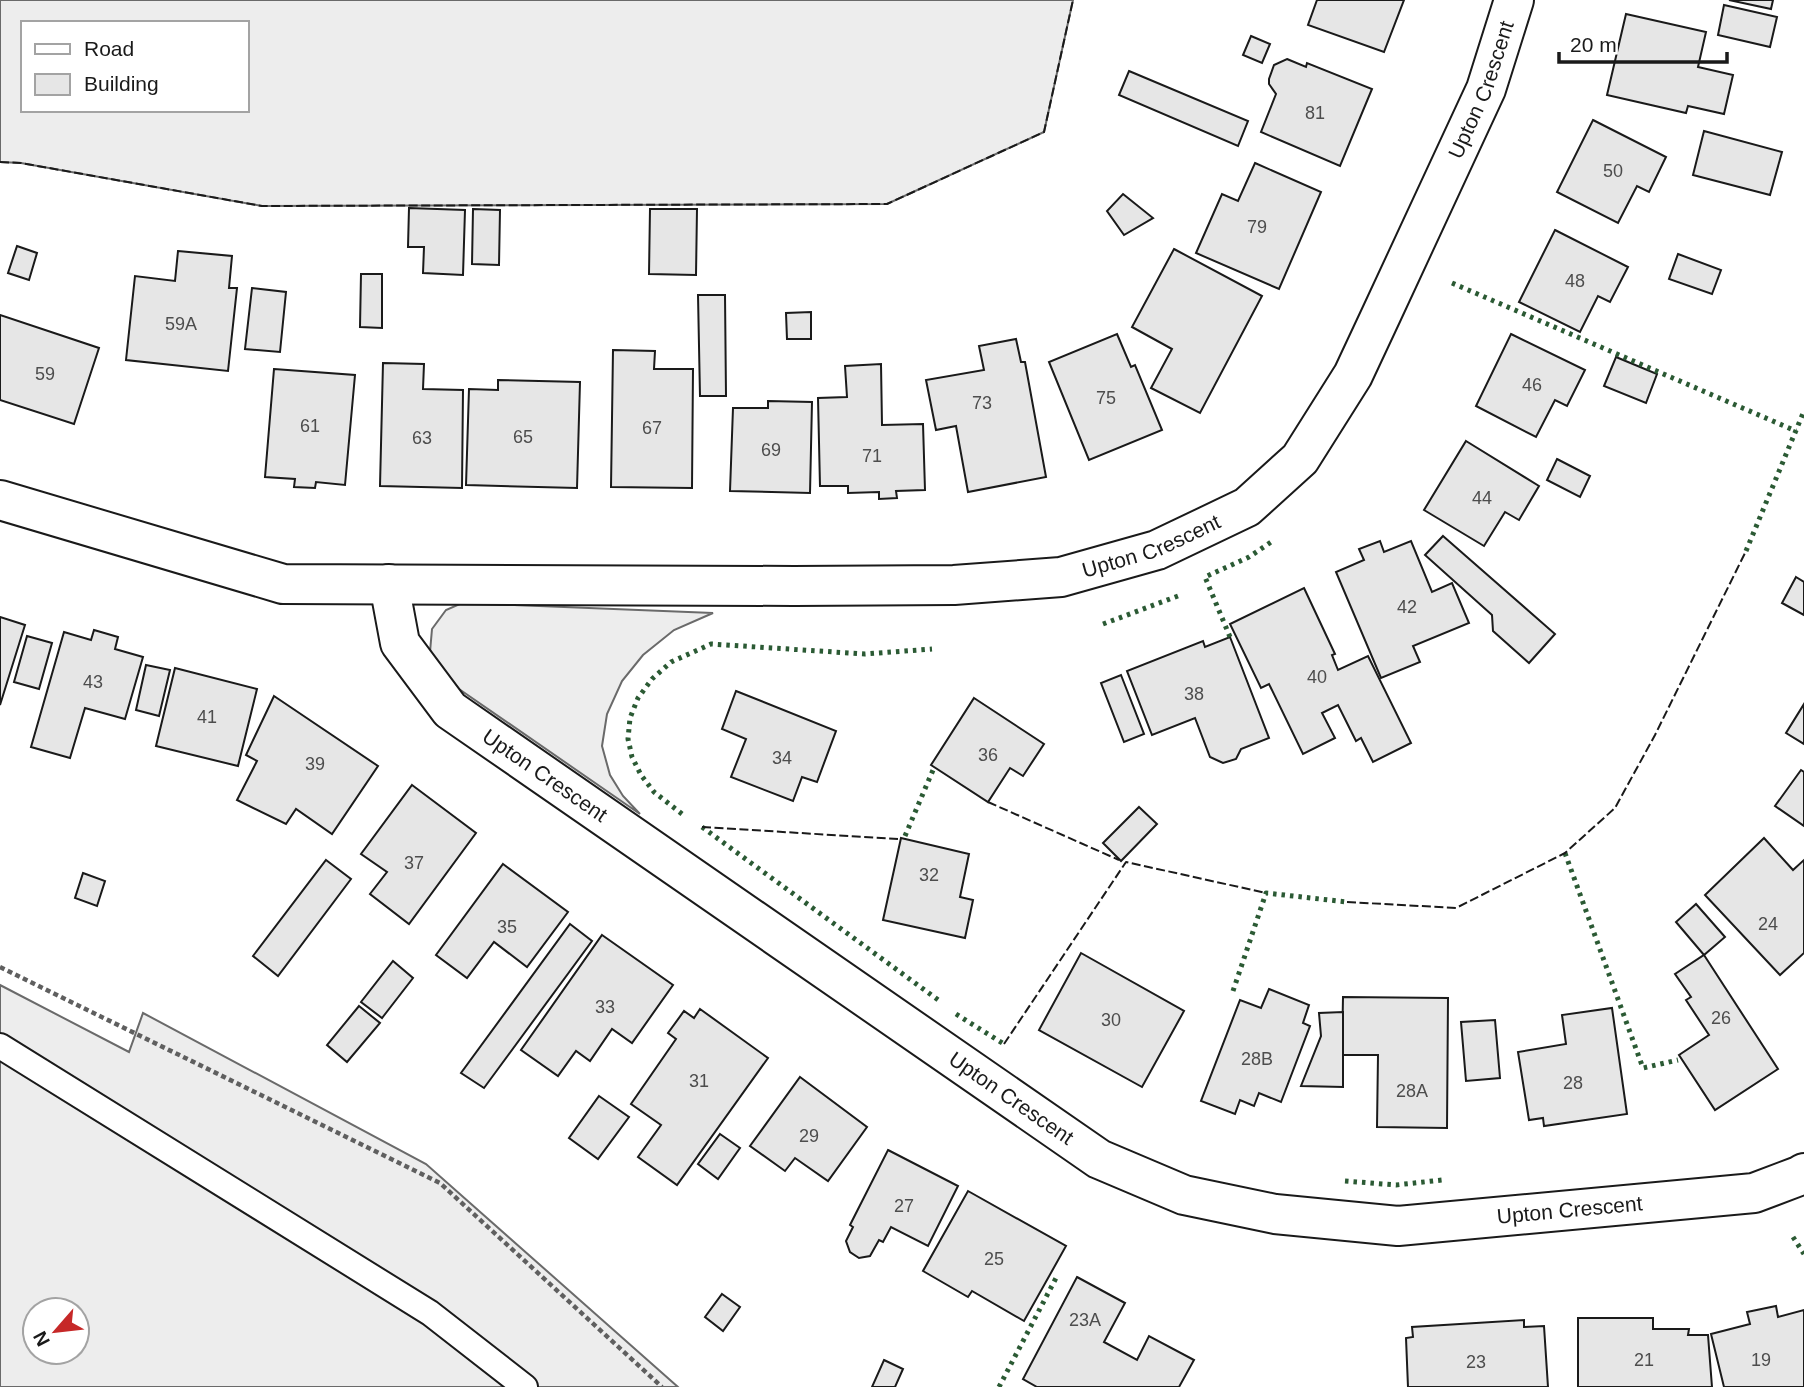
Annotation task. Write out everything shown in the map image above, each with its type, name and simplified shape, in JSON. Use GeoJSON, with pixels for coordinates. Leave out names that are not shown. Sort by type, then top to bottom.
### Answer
{"type":"FeatureCollection","features":[{"type":"Feature","properties":{"kind":"street","name":"Upton Crescent"},"geometry":{"type":"LineString","coordinates":[[0,500],[284,584],[954,585],[1061,577],[1157,550],[1247,507],[1300,459],[1353,375],[1486,89],[1514,0]]}},
{"type":"Feature","properties":{"kind":"street","name":"Upton Crescent"},"geometry":{"type":"LineString","coordinates":[[389,584],[400,643],[450,710],[1093,1156],[1184,1195],[1275,1214],[1398,1226],[1754,1193],[1804,1173]]}},
{"type":"Feature","properties":{"kind":"lane"},"geometry":{"type":"LineString","coordinates":[[0,1046],[430,1313],[525,1387]]}},
{"type":"Feature","properties":{"kind":"path"},"geometry":{"type":"LineString","coordinates":[[0,967],[440,1184],[662,1387]]}},
{"type":"Feature","properties":{"kind":"shaded area"},"geometry":{"type":"Polygon","coordinates":[[[0,0],[1073,0],[1044,132],[887,204],[262,206],[21,163],[0,162],[0,0]]]}},
{"type":"Feature","properties":{"kind":"shaded area"},"geometry":{"type":"Polygon","coordinates":[[[462,603],[713,613],[674,630],[643,655],[622,681],[607,714],[602,746],[610,775],[623,796],[640,814],[459,689],[447,675],[430,652],[432,629],[446,610],[462,603]]]}},
{"type":"Feature","properties":{"kind":"shaded area"},"geometry":{"type":"Polygon","coordinates":[[[0,985],[129,1052],[143,1013],[426,1164],[678,1387],[0,1387],[0,985]]]}},
{"type":"Feature","properties":{"kind":"building"},"geometry":{"type":"Polygon","coordinates":[[[1317,0],[1404,0],[1384,52],[1308,25],[1317,0]]]}},
{"type":"Feature","properties":{"kind":"building"},"geometry":{"type":"Polygon","coordinates":[[[1729,0],[1773,0],[1771,9],[1729,0]]]}},
{"type":"Feature","properties":{"kind":"building"},"geometry":{"type":"Polygon","coordinates":[[[1724,5],[1777,17],[1770,47],[1718,35],[1724,5]]]}},
{"type":"Feature","properties":{"kind":"building"},"geometry":{"type":"Polygon","coordinates":[[[1626,14],[1706,32],[1698,67],[1733,75],[1724,114],[1688,106],[1686,113],[1607,95],[1626,14]]]}},
{"type":"Feature","properties":{"kind":"building"},"geometry":{"type":"Polygon","coordinates":[[[1251,36],[1270,44],[1262,63],[1243,55],[1251,36]]]}},
{"type":"Feature","properties":{"kind":"building"},"geometry":{"type":"Polygon","coordinates":[[[1287,59],[1306,67],[1307,63],[1372,89],[1340,166],[1261,132],[1276,94],[1269,84],[1269,79],[1274,65],[1287,59]]]}},
{"type":"Feature","properties":{"kind":"building"},"geometry":{"type":"Polygon","coordinates":[[[1129,71],[1248,121],[1238,146],[1119,95],[1129,71]]]}},
{"type":"Feature","properties":{"kind":"building"},"geometry":{"type":"Polygon","coordinates":[[[1593,120],[1666,157],[1649,192],[1637,186],[1618,223],[1557,192],[1593,120]]]}},
{"type":"Feature","properties":{"kind":"building"},"geometry":{"type":"Polygon","coordinates":[[[1704,131],[1782,152],[1770,195],[1693,175],[1704,131]]]}},
{"type":"Feature","properties":{"kind":"building"},"geometry":{"type":"Polygon","coordinates":[[[1255,163],[1321,192],[1279,289],[1196,253],[1222,194],[1238,201],[1255,163]]]}},
{"type":"Feature","properties":{"kind":"building"},"geometry":{"type":"Polygon","coordinates":[[[1123,194],[1153,218],[1124,235],[1107,211],[1123,194]]]}},
{"type":"Feature","properties":{"kind":"building"},"geometry":{"type":"Polygon","coordinates":[[[409,208],[465,210],[463,275],[423,273],[424,247],[408,247],[409,208]]]}},
{"type":"Feature","properties":{"kind":"building"},"geometry":{"type":"Polygon","coordinates":[[[473,209],[500,210],[499,265],[472,264],[473,209]]]}},
{"type":"Feature","properties":{"kind":"building"},"geometry":{"type":"Polygon","coordinates":[[[650,209],[697,209],[696,275],[649,274],[650,209]]]}},
{"type":"Feature","properties":{"kind":"building"},"geometry":{"type":"Polygon","coordinates":[[[1555,230],[1628,267],[1610,302],[1598,296],[1580,332],[1519,302],[1555,230]]]}},
{"type":"Feature","properties":{"kind":"building"},"geometry":{"type":"Polygon","coordinates":[[[17,246],[37,253],[29,280],[8,273],[17,246]]]}},
{"type":"Feature","properties":{"kind":"building"},"geometry":{"type":"Polygon","coordinates":[[[1174,249],[1262,296],[1200,413],[1151,388],[1172,349],[1132,327],[1174,249]]]}},
{"type":"Feature","properties":{"kind":"building"},"geometry":{"type":"Polygon","coordinates":[[[178,251],[232,256],[229,288],[237,288],[228,371],[126,360],[135,276],[175,281],[178,251]]]}},
{"type":"Feature","properties":{"kind":"building"},"geometry":{"type":"Polygon","coordinates":[[[1678,254],[1721,270],[1712,294],[1669,279],[1678,254]]]}},
{"type":"Feature","properties":{"kind":"building"},"geometry":{"type":"Polygon","coordinates":[[[361,274],[382,274],[382,328],[360,327],[361,274]]]}},
{"type":"Feature","properties":{"kind":"building"},"geometry":{"type":"Polygon","coordinates":[[[252,288],[286,292],[280,352],[245,349],[252,288]]]}},
{"type":"Feature","properties":{"kind":"building"},"geometry":{"type":"Polygon","coordinates":[[[698,295],[725,295],[726,396],[700,396],[698,295]]]}},
{"type":"Feature","properties":{"kind":"building"},"geometry":{"type":"Polygon","coordinates":[[[811,312],[811,339],[787,339],[786,313],[811,312]]]}},
{"type":"Feature","properties":{"kind":"building"},"geometry":{"type":"Polygon","coordinates":[[[0,315],[99,348],[74,424],[0,400],[0,315]]]}},
{"type":"Feature","properties":{"kind":"building"},"geometry":{"type":"Polygon","coordinates":[[[1117,334],[1131,367],[1135,365],[1162,430],[1089,460],[1049,362],[1117,334]]]}},
{"type":"Feature","properties":{"kind":"building"},"geometry":{"type":"Polygon","coordinates":[[[1511,334],[1585,370],[1567,406],[1555,400],[1536,437],[1476,406],[1511,334]]]}},
{"type":"Feature","properties":{"kind":"building"},"geometry":{"type":"Polygon","coordinates":[[[1016,339],[1021,362],[1025,362],[1046,477],[968,492],[956,426],[936,430],[926,380],[984,370],[979,346],[1016,339]]]}},
{"type":"Feature","properties":{"kind":"building"},"geometry":{"type":"Polygon","coordinates":[[[613,350],[655,351],[654,369],[693,369],[692,488],[611,487],[613,350]]]}},
{"type":"Feature","properties":{"kind":"building"},"geometry":{"type":"Polygon","coordinates":[[[1616,357],[1657,374],[1646,403],[1604,386],[1616,357]]]}},
{"type":"Feature","properties":{"kind":"building"},"geometry":{"type":"Polygon","coordinates":[[[383,363],[424,364],[423,389],[463,390],[462,488],[380,486],[383,363]]]}},
{"type":"Feature","properties":{"kind":"building"},"geometry":{"type":"Polygon","coordinates":[[[881,364],[882,425],[923,424],[925,490],[896,491],[897,498],[879,499],[879,492],[848,493],[848,486],[820,486],[818,398],[847,397],[845,366],[881,364]]]}},
{"type":"Feature","properties":{"kind":"building"},"geometry":{"type":"Polygon","coordinates":[[[274,369],[355,375],[345,485],[316,482],[315,488],[294,487],[295,479],[265,477],[274,369]]]}},
{"type":"Feature","properties":{"kind":"building"},"geometry":{"type":"Polygon","coordinates":[[[498,380],[580,382],[577,488],[466,485],[469,389],[498,390],[498,380]]]}},
{"type":"Feature","properties":{"kind":"building"},"geometry":{"type":"Polygon","coordinates":[[[768,401],[812,402],[810,493],[730,491],[733,408],[768,408],[768,401]]]}},
{"type":"Feature","properties":{"kind":"building"},"geometry":{"type":"Polygon","coordinates":[[[1466,441],[1539,486],[1519,520],[1505,512],[1484,546],[1424,510],[1466,441]]]}},
{"type":"Feature","properties":{"kind":"building"},"geometry":{"type":"Polygon","coordinates":[[[1557,459],[1590,476],[1580,497],[1547,480],[1557,459]]]}},
{"type":"Feature","properties":{"kind":"building"},"geometry":{"type":"Polygon","coordinates":[[[1443,536],[1555,634],[1529,663],[1493,631],[1492,615],[1425,555],[1443,536]]]}},
{"type":"Feature","properties":{"kind":"building"},"geometry":{"type":"Polygon","coordinates":[[[1380,541],[1384,552],[1411,541],[1432,592],[1452,583],[1469,623],[1413,646],[1420,662],[1381,678],[1336,572],[1364,560],[1359,549],[1380,541]]]}},
{"type":"Feature","properties":{"kind":"building"},"geometry":{"type":"Polygon","coordinates":[[[1796,577],[1804,582],[1804,615],[1782,603],[1796,577]]]}},
{"type":"Feature","properties":{"kind":"building"},"geometry":{"type":"Polygon","coordinates":[[[1304,588],[1335,654],[1332,655],[1338,670],[1368,656],[1411,743],[1373,762],[1361,738],[1356,741],[1338,705],[1322,713],[1335,738],[1303,754],[1269,684],[1261,688],[1230,624],[1304,588]]]}},
{"type":"Feature","properties":{"kind":"building"},"geometry":{"type":"Polygon","coordinates":[[[0,617],[25,625],[0,705],[0,617]]]}},
{"type":"Feature","properties":{"kind":"building"},"geometry":{"type":"Polygon","coordinates":[[[94,630],[118,637],[115,649],[143,657],[125,719],[85,708],[70,758],[31,747],[64,632],[91,640],[94,630]]]}},
{"type":"Feature","properties":{"kind":"building"},"geometry":{"type":"Polygon","coordinates":[[[27,636],[52,643],[39,689],[14,682],[27,636]]]}},
{"type":"Feature","properties":{"kind":"building"},"geometry":{"type":"Polygon","coordinates":[[[1230,637],[1269,738],[1241,749],[1236,759],[1223,763],[1210,757],[1195,718],[1152,735],[1127,671],[1203,641],[1205,647],[1230,637]]]}},
{"type":"Feature","properties":{"kind":"building"},"geometry":{"type":"Polygon","coordinates":[[[146,665],[170,670],[159,716],[136,710],[146,665]]]}},
{"type":"Feature","properties":{"kind":"building"},"geometry":{"type":"Polygon","coordinates":[[[175,668],[257,689],[238,766],[156,746],[175,668]]]}},
{"type":"Feature","properties":{"kind":"building"},"geometry":{"type":"Polygon","coordinates":[[[1121,675],[1144,734],[1124,742],[1101,683],[1121,675]]]}},
{"type":"Feature","properties":{"kind":"building"},"geometry":{"type":"Polygon","coordinates":[[[736,691],[836,731],[817,782],[802,777],[793,801],[731,777],[746,739],[722,729],[736,691]]]}},
{"type":"Feature","properties":{"kind":"building"},"geometry":{"type":"Polygon","coordinates":[[[274,696],[378,766],[332,834],[296,809],[286,824],[237,800],[257,761],[246,755],[274,696]]]}},
{"type":"Feature","properties":{"kind":"building"},"geometry":{"type":"Polygon","coordinates":[[[974,698],[1044,744],[1023,776],[1010,768],[988,802],[931,765],[974,698]]]}},
{"type":"Feature","properties":{"kind":"building"},"geometry":{"type":"Polygon","coordinates":[[[1804,704],[1804,744],[1786,733],[1804,704]]]}},
{"type":"Feature","properties":{"kind":"building"},"geometry":{"type":"Polygon","coordinates":[[[1801,770],[1804,772],[1804,826],[1775,806],[1801,770]]]}},
{"type":"Feature","properties":{"kind":"building"},"geometry":{"type":"Polygon","coordinates":[[[412,785],[476,833],[409,924],[370,894],[387,872],[361,854],[412,785]]]}},
{"type":"Feature","properties":{"kind":"building"},"geometry":{"type":"Polygon","coordinates":[[[1139,807],[1157,824],[1121,861],[1103,843],[1139,807]]]}},
{"type":"Feature","properties":{"kind":"building"},"geometry":{"type":"Polygon","coordinates":[[[901,838],[969,854],[960,897],[973,900],[965,938],[883,920],[901,838]]]}},
{"type":"Feature","properties":{"kind":"building"},"geometry":{"type":"Polygon","coordinates":[[[1764,838],[1793,870],[1804,860],[1804,953],[1780,975],[1705,895],[1764,838]]]}},
{"type":"Feature","properties":{"kind":"building"},"geometry":{"type":"Polygon","coordinates":[[[326,860],[351,879],[278,976],[253,956],[326,860]]]}},
{"type":"Feature","properties":{"kind":"building"},"geometry":{"type":"Polygon","coordinates":[[[503,864],[568,912],[527,967],[494,942],[467,978],[436,955],[503,864]]]}},
{"type":"Feature","properties":{"kind":"building"},"geometry":{"type":"Polygon","coordinates":[[[83,873],[105,881],[97,906],[75,898],[83,873]]]}},
{"type":"Feature","properties":{"kind":"building"},"geometry":{"type":"Polygon","coordinates":[[[1696,904],[1725,937],[1704,955],[1676,922],[1696,904]]]}},
{"type":"Feature","properties":{"kind":"building"},"geometry":{"type":"Polygon","coordinates":[[[570,924],[592,941],[484,1088],[461,1073],[570,924]]]}},
{"type":"Feature","properties":{"kind":"building"},"geometry":{"type":"Polygon","coordinates":[[[602,935],[673,985],[632,1043],[612,1029],[590,1061],[576,1051],[558,1076],[521,1050],[602,935]]]}},
{"type":"Feature","properties":{"kind":"building"},"geometry":{"type":"Polygon","coordinates":[[[1081,953],[1184,1011],[1142,1087],[1039,1030],[1081,953]]]}},
{"type":"Feature","properties":{"kind":"building"},"geometry":{"type":"Polygon","coordinates":[[[1704,955],[1778,1069],[1715,1110],[1679,1055],[1709,1035],[1686,1000],[1691,997],[1675,974],[1704,955]]]}},
{"type":"Feature","properties":{"kind":"building"},"geometry":{"type":"Polygon","coordinates":[[[393,961],[413,978],[382,1018],[361,1002],[393,961]]]}},
{"type":"Feature","properties":{"kind":"building"},"geometry":{"type":"Polygon","coordinates":[[[1269,989],[1309,1005],[1303,1023],[1310,1026],[1281,1102],[1259,1093],[1254,1106],[1240,1100],[1235,1114],[1201,1101],[1240,1000],[1261,1008],[1269,989]]]}},
{"type":"Feature","properties":{"kind":"building"},"geometry":{"type":"Polygon","coordinates":[[[1343,997],[1448,998],[1447,1128],[1377,1127],[1378,1055],[1342,1055],[1343,997]]]}},
{"type":"Feature","properties":{"kind":"building"},"geometry":{"type":"Polygon","coordinates":[[[359,1006],[380,1023],[347,1062],[327,1045],[359,1006]]]}},
{"type":"Feature","properties":{"kind":"building"},"geometry":{"type":"Polygon","coordinates":[[[1612,1008],[1627,1114],[1544,1126],[1543,1118],[1529,1120],[1518,1052],[1566,1044],[1562,1015],[1612,1008]]]}},
{"type":"Feature","properties":{"kind":"building"},"geometry":{"type":"Polygon","coordinates":[[[700,1009],[768,1058],[677,1185],[638,1157],[661,1125],[631,1104],[676,1039],[668,1033],[684,1011],[694,1018],[700,1009]]]}},
{"type":"Feature","properties":{"kind":"building"},"geometry":{"type":"Polygon","coordinates":[[[1343,1012],[1343,1087],[1301,1086],[1321,1036],[1319,1013],[1343,1012]]]}},
{"type":"Feature","properties":{"kind":"building"},"geometry":{"type":"Polygon","coordinates":[[[1495,1020],[1500,1078],[1466,1081],[1461,1022],[1495,1020]]]}},
{"type":"Feature","properties":{"kind":"building"},"geometry":{"type":"Polygon","coordinates":[[[800,1077],[867,1127],[828,1181],[795,1158],[785,1171],[750,1146],[800,1077]]]}},
{"type":"Feature","properties":{"kind":"building"},"geometry":{"type":"Polygon","coordinates":[[[599,1096],[629,1117],[598,1159],[569,1138],[599,1096]]]}},
{"type":"Feature","properties":{"kind":"building"},"geometry":{"type":"Polygon","coordinates":[[[720,1134],[740,1148],[718,1179],[698,1164],[720,1134]]]}},
{"type":"Feature","properties":{"kind":"building"},"geometry":{"type":"Polygon","coordinates":[[[888,1150],[958,1186],[928,1246],[891,1227],[883,1242],[879,1240],[870,1256],[859,1258],[850,1252],[846,1241],[853,1227],[850,1225],[888,1150]]]}},
{"type":"Feature","properties":{"kind":"building"},"geometry":{"type":"Polygon","coordinates":[[[968,1191],[1066,1246],[1024,1321],[972,1291],[968,1297],[923,1271],[968,1191]]]}},
{"type":"Feature","properties":{"kind":"building"},"geometry":{"type":"Polygon","coordinates":[[[1077,1277],[1125,1303],[1104,1342],[1137,1360],[1149,1336],[1194,1360],[1179,1387],[1037,1387],[1023,1379],[1077,1277]]]}},
{"type":"Feature","properties":{"kind":"building"},"geometry":{"type":"Polygon","coordinates":[[[722,1294],[740,1307],[723,1331],[705,1317],[722,1294]]]}},
{"type":"Feature","properties":{"kind":"building"},"geometry":{"type":"Polygon","coordinates":[[[1776,1306],[1778,1317],[1804,1310],[1804,1387],[1724,1387],[1711,1334],[1750,1324],[1747,1312],[1776,1306]]]}},
{"type":"Feature","properties":{"kind":"building"},"geometry":{"type":"Polygon","coordinates":[[[1578,1318],[1653,1318],[1653,1329],[1689,1329],[1688,1335],[1708,1335],[1712,1387],[1578,1387],[1578,1318]]]}},
{"type":"Feature","properties":{"kind":"building"},"geometry":{"type":"Polygon","coordinates":[[[1524,1320],[1524,1327],[1544,1326],[1548,1387],[1408,1387],[1406,1338],[1413,1337],[1412,1327],[1524,1320]]]}},
{"type":"Feature","properties":{"kind":"building"},"geometry":{"type":"Polygon","coordinates":[[[884,1360],[903,1369],[895,1387],[872,1387],[884,1360]]]}},
{"type":"Feature","properties":{"kind":"hedge"},"geometry":{"type":"LineString","coordinates":[[1452,283],[1796,431]]}},
{"type":"Feature","properties":{"kind":"hedge"},"geometry":{"type":"LineString","coordinates":[[1746,551],[1804,411]]}},
{"type":"Feature","properties":{"kind":"hedge"},"geometry":{"type":"LineString","coordinates":[[1230,637],[1205,577],[1249,557],[1274,540]]}},
{"type":"Feature","properties":{"kind":"hedge"},"geometry":{"type":"LineString","coordinates":[[1103,624],[1178,596]]}},
{"type":"Feature","properties":{"kind":"hedge"},"geometry":{"type":"LineString","coordinates":[[682,814],[654,792],[641,775],[632,757],[628,739],[630,718],[638,698],[652,679],[671,662],[711,644],[865,654],[932,649]]}},
{"type":"Feature","properties":{"kind":"hedge"},"geometry":{"type":"LineString","coordinates":[[905,836],[933,770]]}},
{"type":"Feature","properties":{"kind":"hedge"},"geometry":{"type":"LineString","coordinates":[[702,827],[941,1002]]}},
{"type":"Feature","properties":{"kind":"hedge"},"geometry":{"type":"LineString","coordinates":[[1565,853],[1643,1068],[1678,1060]]}},
{"type":"Feature","properties":{"kind":"hedge"},"geometry":{"type":"LineString","coordinates":[[1233,991],[1266,893],[1347,902]]}},
{"type":"Feature","properties":{"kind":"hedge"},"geometry":{"type":"LineString","coordinates":[[956,1014],[1004,1044]]}},
{"type":"Feature","properties":{"kind":"hedge"},"geometry":{"type":"LineString","coordinates":[[1345,1181],[1396,1185],[1442,1180]]}},
{"type":"Feature","properties":{"kind":"hedge"},"geometry":{"type":"LineString","coordinates":[[1793,1237],[1804,1254]]}},
{"type":"Feature","properties":{"kind":"hedge"},"geometry":{"type":"LineString","coordinates":[[999,1387],[1056,1278]]}},
{"type":"Feature","properties":{"kind":"fence"},"geometry":{"type":"LineString","coordinates":[[0,162],[21,163],[262,206],[887,204],[1044,132],[1073,0]]}},
{"type":"Feature","properties":{"kind":"fence"},"geometry":{"type":"LineString","coordinates":[[1347,902],[1456,908],[1565,853],[1615,808],[1655,735],[1746,551]]}},
{"type":"Feature","properties":{"kind":"fence"},"geometry":{"type":"LineString","coordinates":[[988,802],[1119,860]]}},
{"type":"Feature","properties":{"kind":"fence"},"geometry":{"type":"LineString","coordinates":[[702,827],[898,839]]}},
{"type":"Feature","properties":{"kind":"fence"},"geometry":{"type":"LineString","coordinates":[[1004,1044],[1126,862],[1266,893]]}}]}
